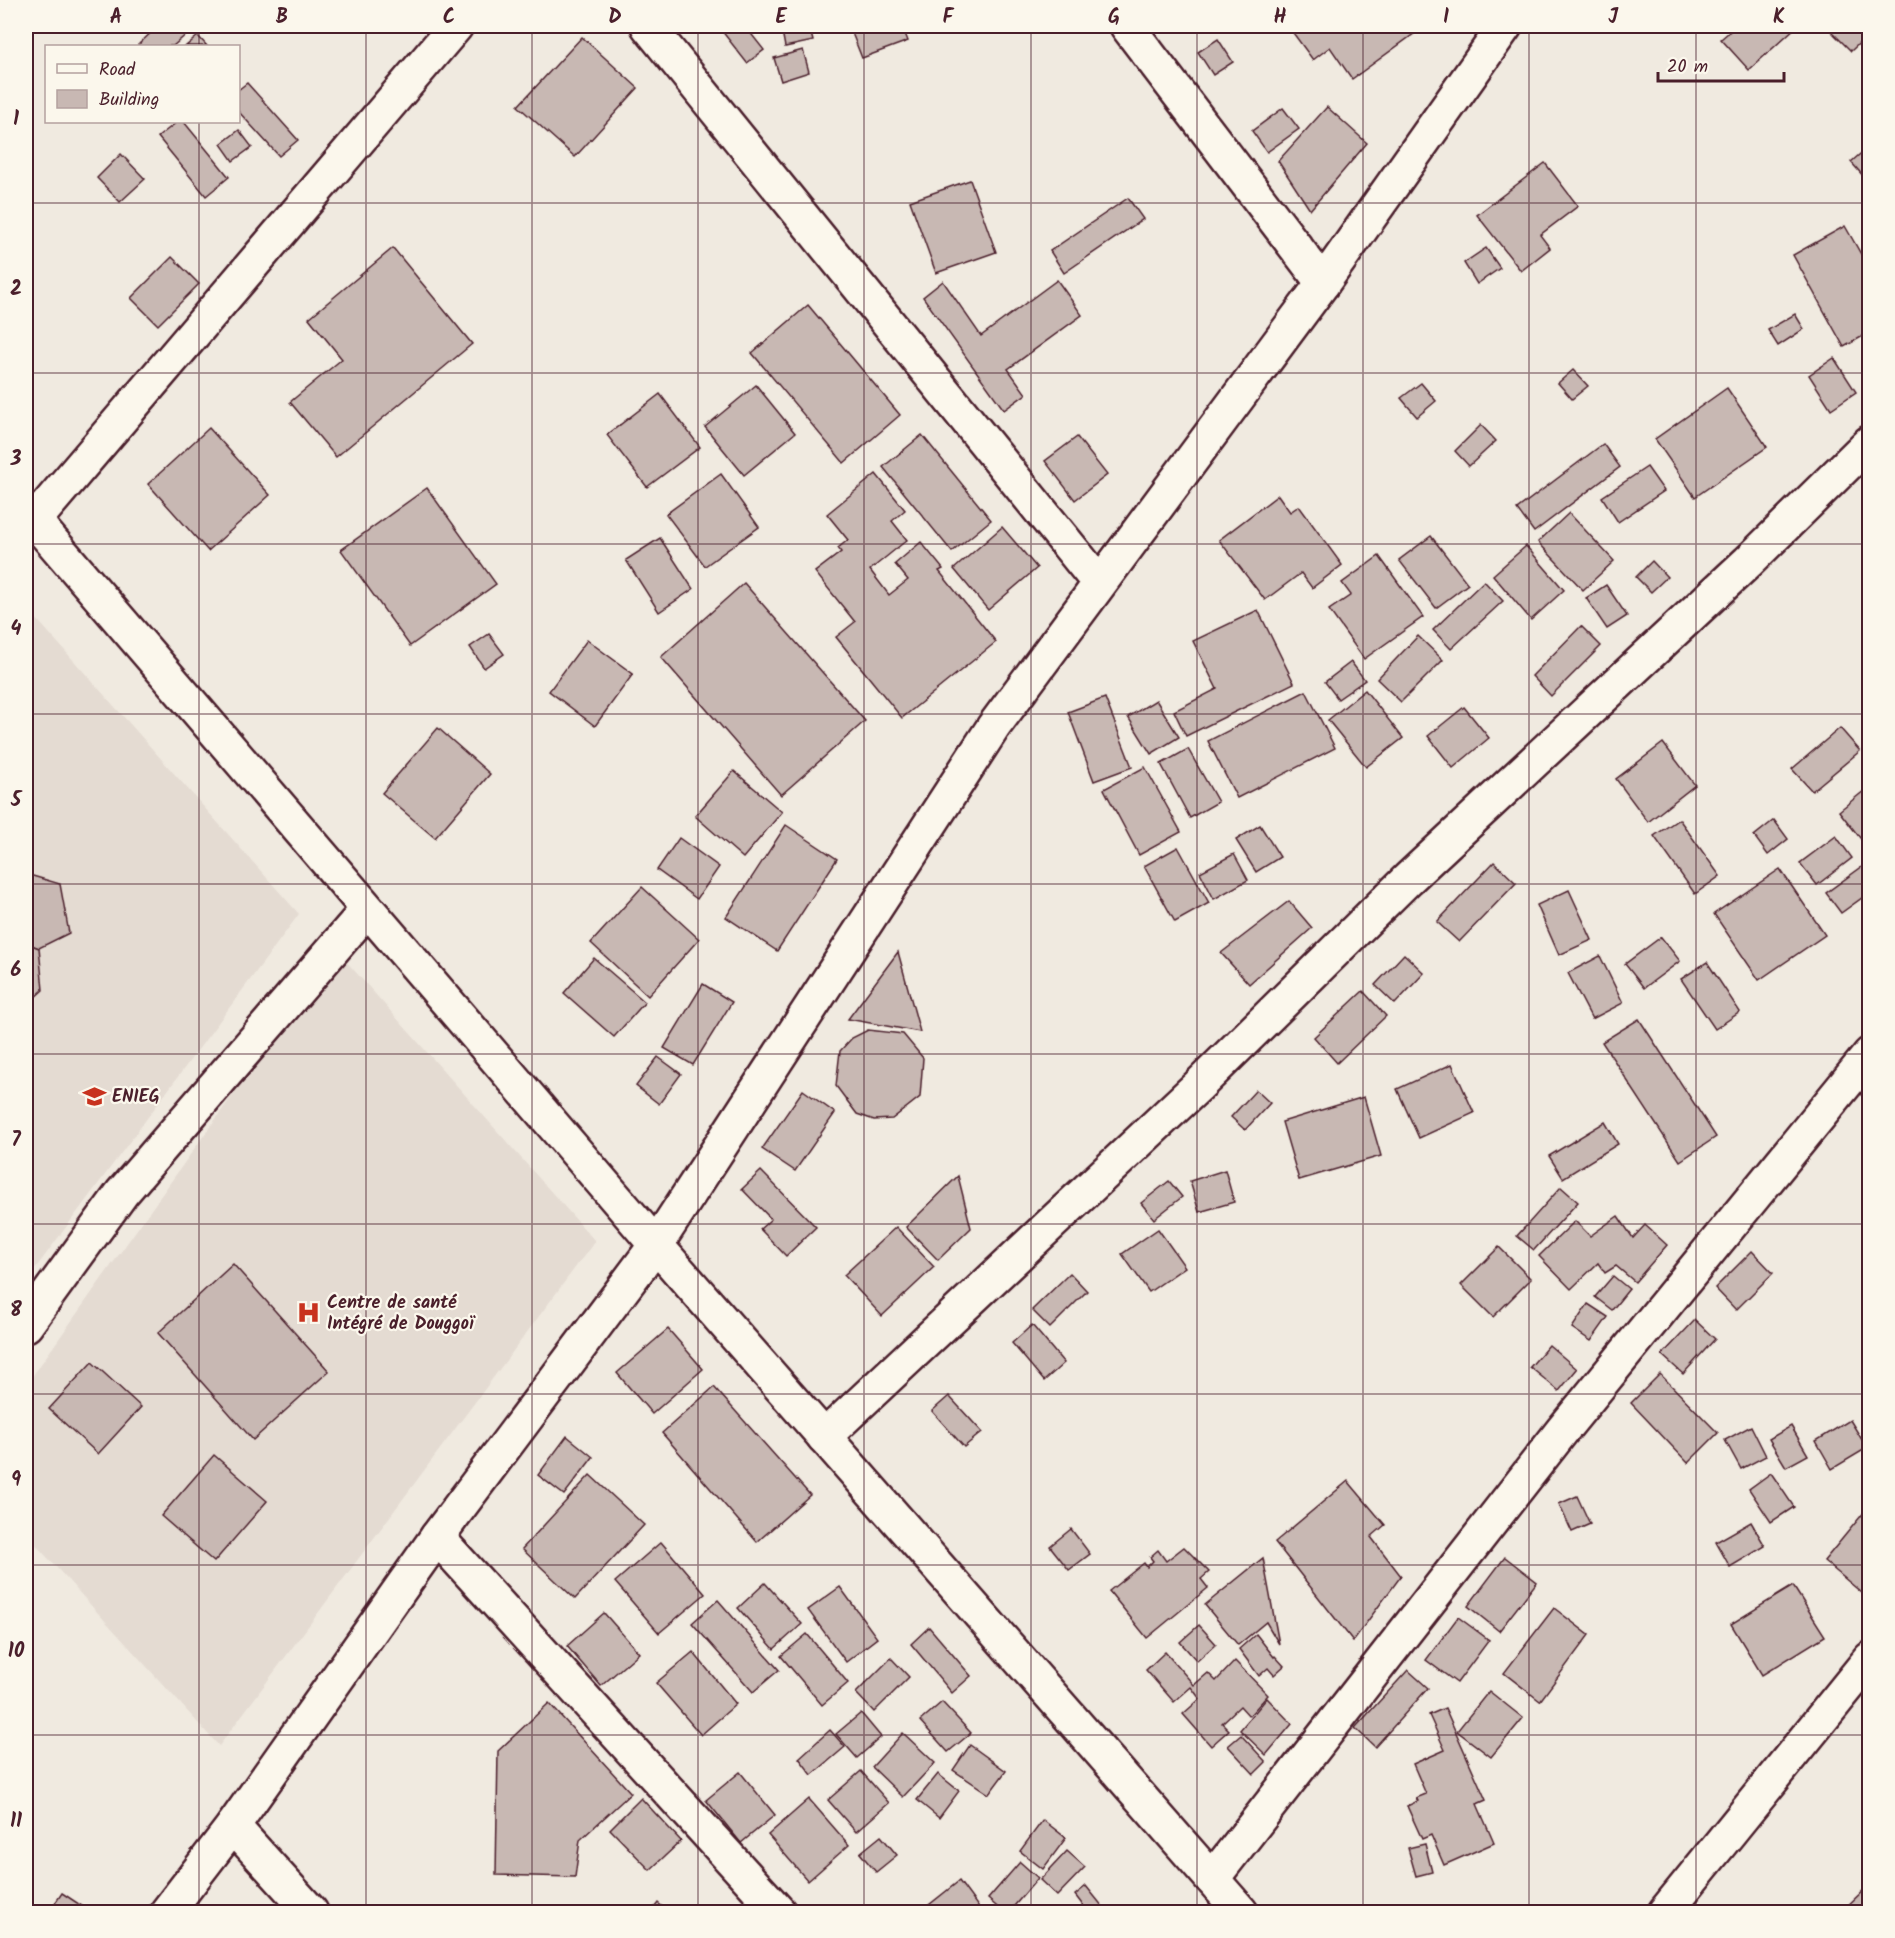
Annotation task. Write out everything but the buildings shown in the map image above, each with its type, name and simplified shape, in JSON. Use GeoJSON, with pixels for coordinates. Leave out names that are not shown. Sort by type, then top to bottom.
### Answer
{"type":"FeatureCollection","features":[{"type":"Feature","properties":{"kind":"street"},"geometry":{"type":"LineString","coordinates":[[456,26],[30,516],[656,1245],[1241,1912]]}},
{"type":"Feature","properties":{"kind":"street"},"geometry":{"type":"LineString","coordinates":[[648,26],[1099,583]]}},
{"type":"Feature","properties":{"kind":"street"},"geometry":{"type":"LineString","coordinates":[[1127,26],[1323,283]]}},
{"type":"Feature","properties":{"kind":"street"},"geometry":{"type":"LineString","coordinates":[[167,1912],[233,1826],[437,1537],[656,1245],[994,726],[1323,283],[1505,26]]}},
{"type":"Feature","properties":{"kind":"street"},"geometry":{"type":"LineString","coordinates":[[824,1437],[1198,1086],[1408,879],[1748,562],[1869,441]]}},
{"type":"Feature","properties":{"kind":"street"},"geometry":{"type":"LineString","coordinates":[[26,1325],[122,1193],[366,910]]}},
{"type":"Feature","properties":{"kind":"street"},"geometry":{"type":"LineString","coordinates":[[1212,1879],[1562,1431],[1869,1054]]}},
{"type":"Feature","properties":{"kind":"street"},"geometry":{"type":"LineString","coordinates":[[437,1537],[779,1912]]}},
{"type":"Feature","properties":{"kind":"street"},"geometry":{"type":"LineString","coordinates":[[1665,1912],[1869,1659]]}},
{"type":"Feature","properties":{"kind":"street"},"geometry":{"type":"LineString","coordinates":[[233,1826],[311,1912]]}},
{"type":"Feature","properties":{"kind":"shaded area","name":"ENIEG"},"geometry":{"type":"Polygon","coordinates":[[[26,607],[299,914],[26,1281],[26,607]]]}},
{"type":"Feature","properties":{"kind":"shaded area","name":"Centre de santé Intégré de Douggoï"},"geometry":{"type":"Polygon","coordinates":[[[336,950],[595,1241],[219,1746],[26,1534],[26,1385],[336,950]]]}},
{"type":"Feature","properties":{"kind":"place","name":"ENIEG"},"geometry":{"type":"Point","coordinates":[94,1097]}},
{"type":"Feature","properties":{"kind":"place","name":"Centre de santé Intégré de Douggoï"},"geometry":{"type":"Point","coordinates":[309,1313]}}]}
